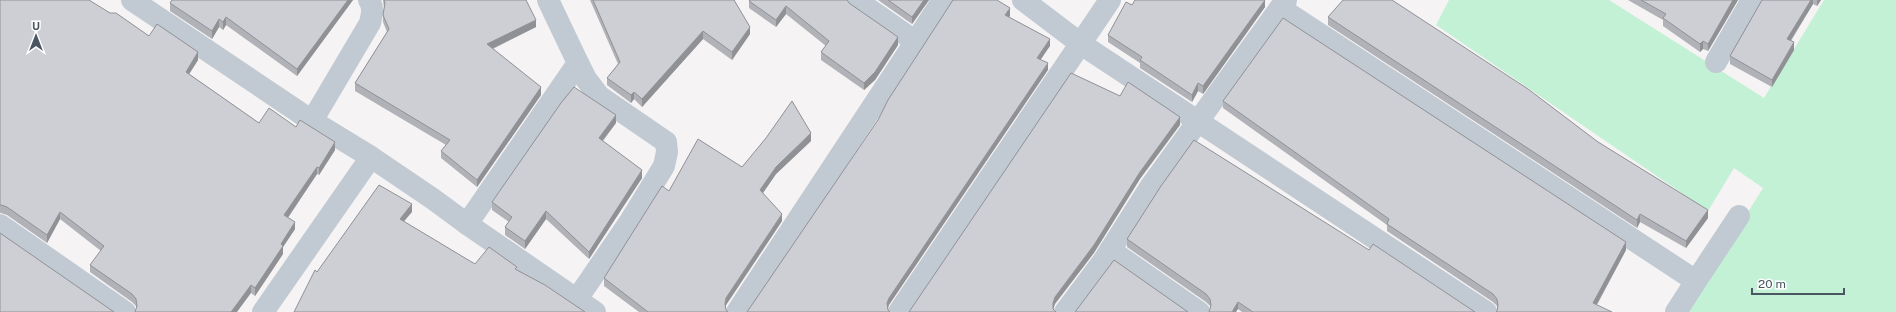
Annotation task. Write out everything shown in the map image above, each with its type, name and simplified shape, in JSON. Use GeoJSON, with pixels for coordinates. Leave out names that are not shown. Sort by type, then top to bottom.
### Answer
{"type":"FeatureCollection","features":[{"type":"Feature","properties":{"kind":"street"},"geometry":{"type":"LineString","coordinates":[[132,0],[312,121],[371,157],[577,298],[595,312]]}},
{"type":"Feature","properties":{"kind":"street"},"geometry":{"type":"LineString","coordinates":[[312,121],[370,23],[373,13],[370,0]]}},
{"type":"Feature","properties":{"kind":"street"},"geometry":{"type":"LineString","coordinates":[[548,0],[586,79],[599,96],[666,142],[668,152],[664,166],[652,186],[577,298]]}},
{"type":"Feature","properties":{"kind":"street"},"geometry":{"type":"LineString","coordinates":[[856,0],[916,42]]}},
{"type":"Feature","properties":{"kind":"street"},"geometry":{"type":"LineString","coordinates":[[737,312],[943,0]]}},
{"type":"Feature","properties":{"kind":"street"},"geometry":{"type":"LineString","coordinates":[[1023,0],[1081,44],[1486,312]]}},
{"type":"Feature","properties":{"kind":"street"},"geometry":{"type":"LineString","coordinates":[[899,312],[1110,0]]}},
{"type":"Feature","properties":{"kind":"street"},"geometry":{"type":"LineString","coordinates":[[1716,62],[1752,0]]}},
{"type":"Feature","properties":{"kind":"street"},"geometry":{"type":"LineString","coordinates":[[1065,312],[1104,260],[1151,186],[1283,4],[1696,281]]}},
{"type":"Feature","properties":{"kind":"street"},"geometry":{"type":"LineString","coordinates":[[467,224],[578,63]]}},
{"type":"Feature","properties":{"kind":"street"},"geometry":{"type":"LineString","coordinates":[[263,312],[371,157]]}},
{"type":"Feature","properties":{"kind":"street"},"geometry":{"type":"LineString","coordinates":[[1676,312],[1739,216]]}},
{"type":"Feature","properties":{"kind":"street"},"geometry":{"type":"LineString","coordinates":[[0,225],[124,312]]}},
{"type":"Feature","properties":{"kind":"street"},"geometry":{"type":"LineString","coordinates":[[1110,250],[1199,312]]}},
{"type":"Feature","properties":{"kind":"green space"},"geometry":{"type":"Polygon","coordinates":[[[1449,0],[1609,0],[1764,98],[1824,0],[1896,0],[1896,312],[1686,312],[1763,188],[1734,168],[1708,211],[1436,25],[1449,0]]]}},
{"type":"Feature","properties":{"kind":"building"},"geometry":{"type":"Polygon","coordinates":[[[0,0],[89,0],[110,13],[116,13],[149,36],[157,24],[198,52],[186,72],[259,123],[269,108],[296,127],[300,120],[335,142],[319,168],[317,167],[284,215],[295,222],[281,244],[283,246],[255,288],[251,285],[231,312],[135,312],[137,306],[136,299],[132,294],[90,265],[104,246],[60,212],[47,235],[7,207],[0,205],[0,0]]]}},
{"type":"Feature","properties":{"kind":"building"},"geometry":{"type":"Polygon","coordinates":[[[172,0],[348,0],[297,69],[226,17],[223,22],[219,19],[212,31],[170,3],[172,0]]]}},
{"type":"Feature","properties":{"kind":"building"},"geometry":{"type":"Polygon","coordinates":[[[384,0],[526,0],[536,20],[487,44],[541,87],[477,180],[441,151],[450,140],[355,83],[389,29],[383,15],[384,0]]]}},
{"type":"Feature","properties":{"kind":"building"},"geometry":{"type":"Polygon","coordinates":[[[593,0],[734,0],[750,27],[732,52],[703,31],[642,99],[634,92],[631,95],[607,78],[620,62],[593,0]]]}},
{"type":"Feature","properties":{"kind":"building"},"geometry":{"type":"Polygon","coordinates":[[[847,0],[849,3],[898,37],[875,72],[864,83],[821,52],[829,41],[786,6],[776,20],[749,1],[847,0]]]}},
{"type":"Feature","properties":{"kind":"building"},"geometry":{"type":"Polygon","coordinates":[[[888,0],[924,0],[912,17],[888,0]]]}},
{"type":"Feature","properties":{"kind":"building"},"geometry":{"type":"Polygon","coordinates":[[[953,0],[997,0],[1010,8],[1005,15],[1050,39],[1037,58],[1048,63],[889,298],[887,303],[888,310],[890,312],[747,312],[878,120],[888,100],[953,0]]]}},
{"type":"Feature","properties":{"kind":"building"},"geometry":{"type":"Polygon","coordinates":[[[1135,0],[1265,0],[1203,86],[1198,83],[1192,95],[1140,60],[1142,57],[1108,35],[1126,2],[1132,5],[1135,0]]]}},
{"type":"Feature","properties":{"kind":"building"},"geometry":{"type":"Polygon","coordinates":[[[1343,0],[1392,0],[1528,89],[1598,142],[1708,210],[1686,241],[1640,214],[1637,220],[1328,17],[1343,0]]]}},
{"type":"Feature","properties":{"kind":"building"},"geometry":{"type":"Polygon","coordinates":[[[1641,0],[1733,0],[1708,44],[1703,41],[1700,44],[1663,18],[1666,14],[1641,0]]]}},
{"type":"Feature","properties":{"kind":"building"},"geometry":{"type":"Polygon","coordinates":[[[1762,0],[1811,0],[1787,39],[1794,42],[1772,80],[1730,56],[1762,0]]]}},
{"type":"Feature","properties":{"kind":"building"},"geometry":{"type":"Polygon","coordinates":[[[1283,18],[1626,242],[1593,303],[1612,312],[1496,312],[1498,305],[1497,299],[1493,294],[1387,224],[1389,219],[1223,101],[1283,18]]]}},
{"type":"Feature","properties":{"kind":"building"},"geometry":{"type":"Polygon","coordinates":[[[1071,73],[1120,96],[1128,82],[1180,117],[1140,172],[1094,245],[1055,297],[1053,309],[1056,312],[909,312],[1071,73]]]}},
{"type":"Feature","properties":{"kind":"building"},"geometry":{"type":"Polygon","coordinates":[[[574,87],[616,115],[599,138],[642,170],[589,252],[546,211],[525,241],[505,227],[512,217],[492,202],[561,103],[574,87]]]}},
{"type":"Feature","properties":{"kind":"building"},"geometry":{"type":"Polygon","coordinates":[[[792,101],[811,133],[776,167],[760,190],[782,214],[726,298],[725,304],[728,312],[648,312],[604,278],[662,186],[669,191],[698,139],[742,167],[766,138],[792,101]]]}},
{"type":"Feature","properties":{"kind":"building"},"geometry":{"type":"Polygon","coordinates":[[[1194,140],[1369,250],[1373,244],[1475,312],[1253,312],[1238,302],[1232,312],[1209,312],[1211,305],[1210,299],[1206,294],[1127,239],[1161,186],[1194,140]]]}},
{"type":"Feature","properties":{"kind":"building"},"geometry":{"type":"Polygon","coordinates":[[[379,185],[412,204],[400,219],[475,264],[489,247],[517,267],[515,269],[545,285],[585,312],[294,312],[315,270],[317,272],[379,185]]]}},
{"type":"Feature","properties":{"kind":"building"},"geometry":{"type":"Polygon","coordinates":[[[0,233],[114,312],[0,312],[0,233]]]}},
{"type":"Feature","properties":{"kind":"building"},"geometry":{"type":"Polygon","coordinates":[[[1114,260],[1188,312],[1075,312],[1114,260]]]}}]}
